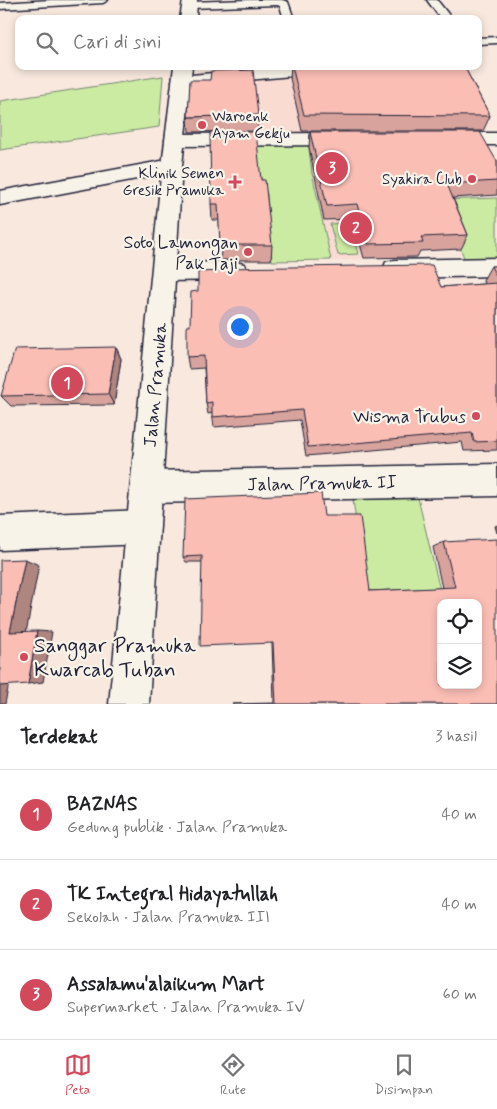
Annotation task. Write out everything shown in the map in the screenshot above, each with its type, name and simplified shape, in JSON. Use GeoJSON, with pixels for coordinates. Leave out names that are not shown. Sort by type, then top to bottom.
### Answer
{"type":"FeatureCollection","features":[{"type":"Feature","properties":{"kind":"street"},"geometry":{"type":"LineString","coordinates":[[182,74],[262,70]]}},
{"type":"Feature","properties":{"kind":"street","name":"Jalan Pramuka"},"geometry":{"type":"LineString","coordinates":[[128,704],[182,74]]}},
{"type":"Feature","properties":{"kind":"street"},"geometry":{"type":"LineString","coordinates":[[488,119],[492,138],[493,162]]}},
{"type":"Feature","properties":{"kind":"street"},"geometry":{"type":"LineString","coordinates":[[432,139],[492,138]]}},
{"type":"Feature","properties":{"kind":"street"},"geometry":{"type":"LineString","coordinates":[[0,198],[174,153],[362,139]]}},
{"type":"Feature","properties":{"kind":"street"},"geometry":{"type":"LineString","coordinates":[[370,269],[497,267]]}},
{"type":"Feature","properties":{"kind":"street"},"geometry":{"type":"LineString","coordinates":[[164,272],[262,271]]}},
{"type":"Feature","properties":{"kind":"street","name":"Jalan Pramuka II"},"geometry":{"type":"LineString","coordinates":[[147,487],[497,480]]}},
{"type":"Feature","properties":{"kind":"street"},"geometry":{"type":"LineString","coordinates":[[0,533],[143,528]]}},
{"type":"Feature","properties":{"kind":"lane"},"geometry":{"type":"LineString","coordinates":[[0,6],[104,0]]}},
{"type":"Feature","properties":{"kind":"lane"},"geometry":{"type":"LineString","coordinates":[[432,0],[444,15]]}},
{"type":"Feature","properties":{"kind":"lane"},"geometry":{"type":"LineString","coordinates":[[190,8],[278,2],[284,4],[287,15]]}},
{"type":"Feature","properties":{"kind":"lane"},"geometry":{"type":"LineString","coordinates":[[482,41],[497,40]]}},
{"type":"Feature","properties":{"kind":"shaded area"},"geometry":{"type":"Polygon","coordinates":[[[377,70],[457,70],[487,133],[215,132],[215,96],[241,77],[377,70]]]}},
{"type":"Feature","properties":{"kind":"shaded area"},"geometry":{"type":"Polygon","coordinates":[[[377,196],[397,257],[331,261],[318,199],[377,196]]]}},
{"type":"Feature","properties":{"kind":"green space"},"geometry":{"type":"Polygon","coordinates":[[[163,76],[159,127],[0,150],[0,101],[163,76]]]}},
{"type":"Feature","properties":{"kind":"green space"},"geometry":{"type":"Polygon","coordinates":[[[308,141],[312,173],[331,260],[272,261],[267,194],[259,171],[256,142],[308,141]]]}},
{"type":"Feature","properties":{"kind":"green space"},"geometry":{"type":"Polygon","coordinates":[[[497,198],[497,258],[465,260],[441,200],[497,198]]]}},
{"type":"Feature","properties":{"kind":"green space"},"geometry":{"type":"Polygon","coordinates":[[[349,223],[358,254],[338,255],[330,224],[349,223]]]}},
{"type":"Feature","properties":{"kind":"green space"},"geometry":{"type":"Polygon","coordinates":[[[418,498],[442,599],[437,599],[437,602],[366,592],[353,500],[418,498]]]}},
{"type":"Feature","properties":{"kind":"building"},"geometry":{"type":"Polygon","coordinates":[[[253,70],[258,115],[188,117],[190,80],[210,80],[211,71],[253,70]]]}},
{"type":"Feature","properties":{"kind":"building"},"geometry":{"type":"Polygon","coordinates":[[[293,70],[466,70],[490,116],[304,115],[293,70]]]}},
{"type":"Feature","properties":{"kind":"building"},"geometry":{"type":"Polygon","coordinates":[[[210,132],[256,132],[261,180],[265,180],[272,245],[220,245],[218,204],[211,204],[210,132]]]}},
{"type":"Feature","properties":{"kind":"building"},"geometry":{"type":"Polygon","coordinates":[[[310,132],[480,132],[497,160],[497,181],[447,184],[468,235],[421,237],[423,243],[368,244],[357,204],[327,206],[310,132]]]}},
{"type":"Feature","properties":{"kind":"building"},"geometry":{"type":"Polygon","coordinates":[[[432,265],[441,287],[497,283],[497,441],[474,442],[472,433],[308,447],[302,410],[212,417],[212,402],[206,403],[204,356],[187,357],[187,326],[190,326],[191,292],[198,291],[198,272],[222,271],[222,268],[432,265]]]}},
{"type":"Feature","properties":{"kind":"building"},"geometry":{"type":"Polygon","coordinates":[[[491,266],[497,266],[497,278],[491,266]]]}},
{"type":"Feature","properties":{"kind":"building"},"geometry":{"type":"Polygon","coordinates":[[[116,347],[108,394],[1,396],[15,349],[116,347]]]}},
{"type":"Feature","properties":{"kind":"building"},"geometry":{"type":"Polygon","coordinates":[[[321,493],[324,516],[360,516],[370,591],[455,587],[444,542],[497,539],[497,704],[276,704],[273,643],[200,646],[202,556],[183,557],[185,499],[321,493]]]}},
{"type":"Feature","properties":{"kind":"building"},"geometry":{"type":"Polygon","coordinates":[[[25,559],[10,632],[37,631],[28,684],[0,686],[0,560],[25,559]]]}},
{"type":"Feature","properties":{"kind":"place","name":"Waroenk Ayam Gekju"},"geometry":{"type":"Point","coordinates":[202,125]}},
{"type":"Feature","properties":{"kind":"place","name":"Assalamu'alaikum Mart"},"geometry":{"type":"Point","coordinates":[332,168]}},
{"type":"Feature","properties":{"kind":"place","name":"Syakira Club"},"geometry":{"type":"Point","coordinates":[472,179]}},
{"type":"Feature","properties":{"kind":"place","name":"Klinik Semen Gresik Pramuka"},"geometry":{"type":"Point","coordinates":[235,182]}},
{"type":"Feature","properties":{"kind":"place","name":"TK Integral Hidayatullah"},"geometry":{"type":"Point","coordinates":[356,228]}},
{"type":"Feature","properties":{"kind":"place","name":"Soto Lamongan Pak Taji"},"geometry":{"type":"Point","coordinates":[248,252]}},
{"type":"Feature","properties":{"kind":"place","name":"BAZNAS"},"geometry":{"type":"Point","coordinates":[67,383]}},
{"type":"Feature","properties":{"kind":"place","name":"Wisma Trubus"},"geometry":{"type":"Point","coordinates":[476,416]}},
{"type":"Feature","properties":{"kind":"place","name":"Sanggar Pramuka Kwarcab Tuban"},"geometry":{"type":"Point","coordinates":[24,657]}}]}
